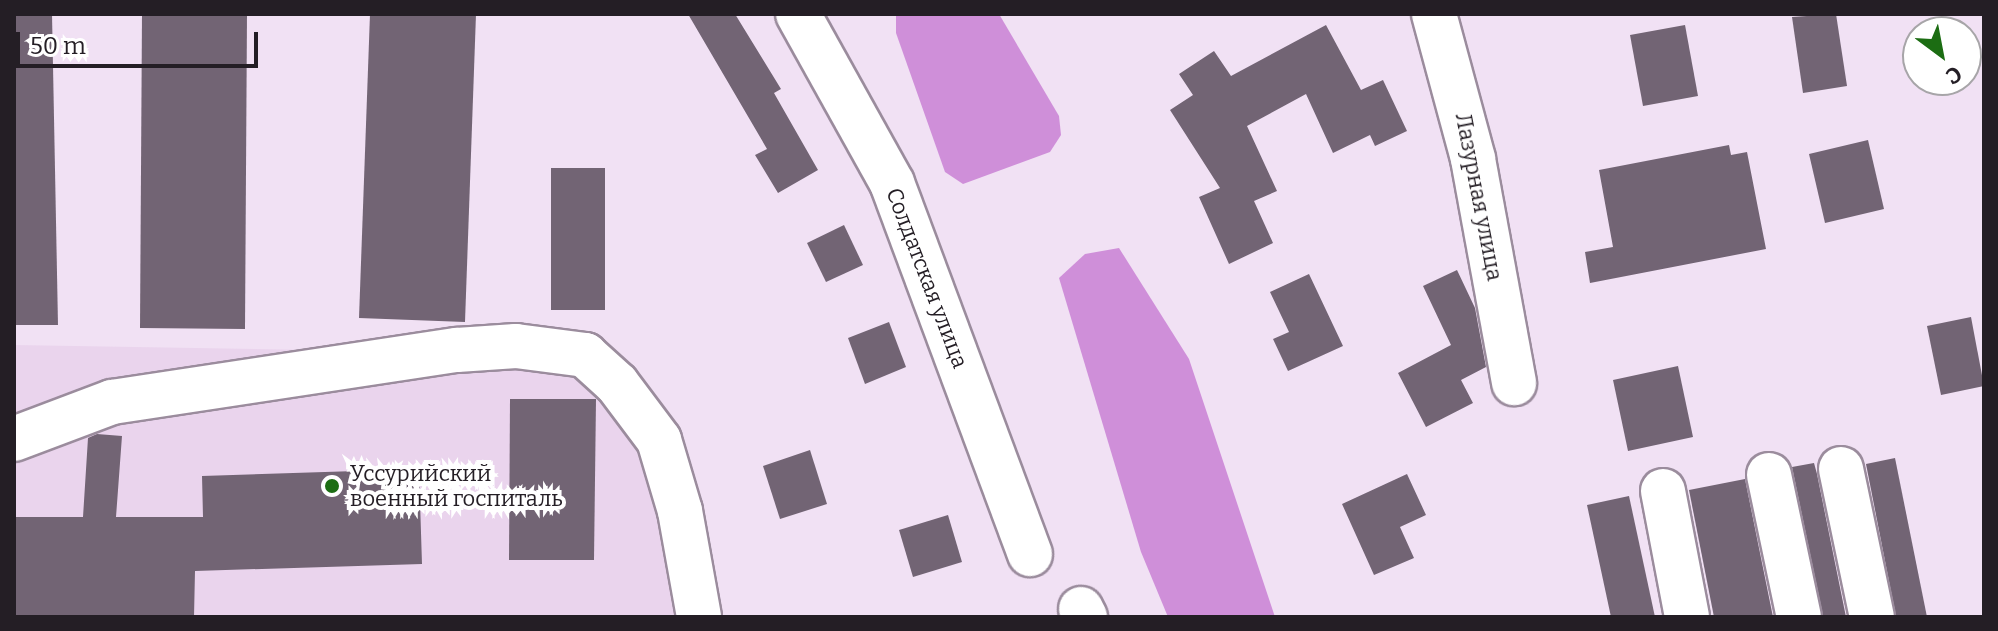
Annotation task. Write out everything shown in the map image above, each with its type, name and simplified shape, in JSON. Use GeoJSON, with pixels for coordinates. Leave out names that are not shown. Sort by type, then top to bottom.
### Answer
{"type":"FeatureCollection","features":[{"type":"Feature","properties":{"kind":"street","name":"Солдатская улица"},"geometry":{"type":"LineString","coordinates":[[798,14],[892,183],[1030,554]]}},
{"type":"Feature","properties":{"kind":"street","name":"Лазурная улица"},"geometry":{"type":"LineString","coordinates":[[1434,14],[1473,159],[1514,383]]}},
{"type":"Feature","properties":{"kind":"street"},"geometry":{"type":"LineString","coordinates":[[14,439],[112,402],[457,350],[516,346],[585,355],[617,384],[659,440],[680,511],[699,617]]}},
{"type":"Feature","properties":{"kind":"street"},"geometry":{"type":"LineString","coordinates":[[1841,469],[1872,617]]}},
{"type":"Feature","properties":{"kind":"street"},"geometry":{"type":"LineString","coordinates":[[1769,475],[1799,617]]}},
{"type":"Feature","properties":{"kind":"street"},"geometry":{"type":"LineString","coordinates":[[1663,491],[1687,617]]}},
{"type":"Feature","properties":{"kind":"shaded area"},"geometry":{"type":"Polygon","coordinates":[[[896,14],[999,14],[1059,116],[1061,135],[1050,152],[963,184],[945,172],[896,33],[896,14]]]}},
{"type":"Feature","properties":{"kind":"shaded area"},"geometry":{"type":"Polygon","coordinates":[[[1119,248],[1189,359],[1275,617],[1168,617],[1141,552],[1059,278],[1085,254],[1119,248]]]}},
{"type":"Feature","properties":{"kind":"shaded area","name":"Уссурийский военный госпиталь"},"geometry":{"type":"Polygon","coordinates":[[[14,345],[613,355],[685,617],[14,617],[14,345]]]}},
{"type":"Feature","properties":{"kind":"building"},"geometry":{"type":"Polygon","coordinates":[[[14,14],[52,14],[58,325],[14,325],[14,14]]]}},
{"type":"Feature","properties":{"kind":"building"},"geometry":{"type":"Polygon","coordinates":[[[142,14],[247,14],[245,329],[140,328],[142,14]]]}},
{"type":"Feature","properties":{"kind":"building"},"geometry":{"type":"Polygon","coordinates":[[[370,14],[476,14],[465,322],[359,318],[370,14]]]}},
{"type":"Feature","properties":{"kind":"building"},"geometry":{"type":"Polygon","coordinates":[[[688,14],[735,14],[781,89],[774,93],[818,170],[778,193],[755,155],[767,149],[688,14]]]}},
{"type":"Feature","properties":{"kind":"building"},"geometry":{"type":"Polygon","coordinates":[[[1836,14],[1847,86],[1803,93],[1792,17],[1836,14]]]}},
{"type":"Feature","properties":{"kind":"building"},"geometry":{"type":"Polygon","coordinates":[[[1326,25],[1361,90],[1383,80],[1407,131],[1375,146],[1370,135],[1333,153],[1306,94],[1247,126],[1277,191],[1254,201],[1273,243],[1229,264],[1199,197],[1220,188],[1170,110],[1193,95],[1179,74],[1214,51],[1231,76],[1326,25]]]}},
{"type":"Feature","properties":{"kind":"building"},"geometry":{"type":"Polygon","coordinates":[[[1685,25],[1698,96],[1643,106],[1630,35],[1685,25]]]}},
{"type":"Feature","properties":{"kind":"building"},"geometry":{"type":"Polygon","coordinates":[[[1868,140],[1884,209],[1825,223],[1809,154],[1868,140]]]}},
{"type":"Feature","properties":{"kind":"building"},"geometry":{"type":"Polygon","coordinates":[[[1729,145],[1731,155],[1747,152],[1766,249],[1590,283],[1585,252],[1613,247],[1599,170],[1729,145]]]}},
{"type":"Feature","properties":{"kind":"building"},"geometry":{"type":"Polygon","coordinates":[[[551,168],[605,168],[605,310],[551,310],[551,168]]]}},
{"type":"Feature","properties":{"kind":"building"},"geometry":{"type":"Polygon","coordinates":[[[844,225],[863,265],[826,282],[807,243],[844,225]]]}},
{"type":"Feature","properties":{"kind":"building"},"geometry":{"type":"Polygon","coordinates":[[[1457,270],[1475,308],[1486,367],[1461,380],[1473,403],[1426,427],[1398,373],[1451,345],[1423,286],[1457,270]]]}},
{"type":"Feature","properties":{"kind":"building"},"geometry":{"type":"Polygon","coordinates":[[[1309,274],[1343,346],[1288,371],[1273,339],[1289,332],[1270,292],[1309,274]]]}},
{"type":"Feature","properties":{"kind":"building"},"geometry":{"type":"Polygon","coordinates":[[[1971,317],[1984,386],[1941,395],[1927,326],[1971,317]]]}},
{"type":"Feature","properties":{"kind":"building"},"geometry":{"type":"Polygon","coordinates":[[[889,322],[906,367],[865,384],[848,338],[889,322]]]}},
{"type":"Feature","properties":{"kind":"building"},"geometry":{"type":"Polygon","coordinates":[[[1678,366],[1693,437],[1628,451],[1613,380],[1678,366]]]}},
{"type":"Feature","properties":{"kind":"building"},"geometry":{"type":"Polygon","coordinates":[[[510,399],[596,399],[594,560],[509,560],[510,399]]]}},
{"type":"Feature","properties":{"kind":"building"},"geometry":{"type":"Polygon","coordinates":[[[97,434],[122,436],[116,517],[203,517],[202,476],[419,469],[422,564],[195,571],[194,617],[14,617],[14,517],[83,517],[88,438],[97,434]]]}},
{"type":"Feature","properties":{"kind":"building"},"geometry":{"type":"Polygon","coordinates":[[[810,450],[827,504],[780,519],[763,466],[810,450]]]}},
{"type":"Feature","properties":{"kind":"building"},"geometry":{"type":"Polygon","coordinates":[[[1895,458],[1927,617],[1896,617],[1866,464],[1895,458]]]}},
{"type":"Feature","properties":{"kind":"building"},"geometry":{"type":"Polygon","coordinates":[[[1814,463],[1846,617],[1823,617],[1792,467],[1814,463]]]}},
{"type":"Feature","properties":{"kind":"building"},"geometry":{"type":"Polygon","coordinates":[[[1407,474],[1426,515],[1400,527],[1414,558],[1374,575],[1342,504],[1407,474]]]}},
{"type":"Feature","properties":{"kind":"building"},"geometry":{"type":"Polygon","coordinates":[[[1745,479],[1773,617],[1714,617],[1689,490],[1745,479]]]}},
{"type":"Feature","properties":{"kind":"building"},"geometry":{"type":"Polygon","coordinates":[[[1629,496],[1655,617],[1611,617],[1587,505],[1629,496]]]}},
{"type":"Feature","properties":{"kind":"building"},"geometry":{"type":"Polygon","coordinates":[[[948,515],[962,562],[913,577],[899,530],[948,515]]]}},
{"type":"Feature","properties":{"kind":"place","name":"Уссурийский военный госпиталь"},"geometry":{"type":"Point","coordinates":[332,486]}}]}
